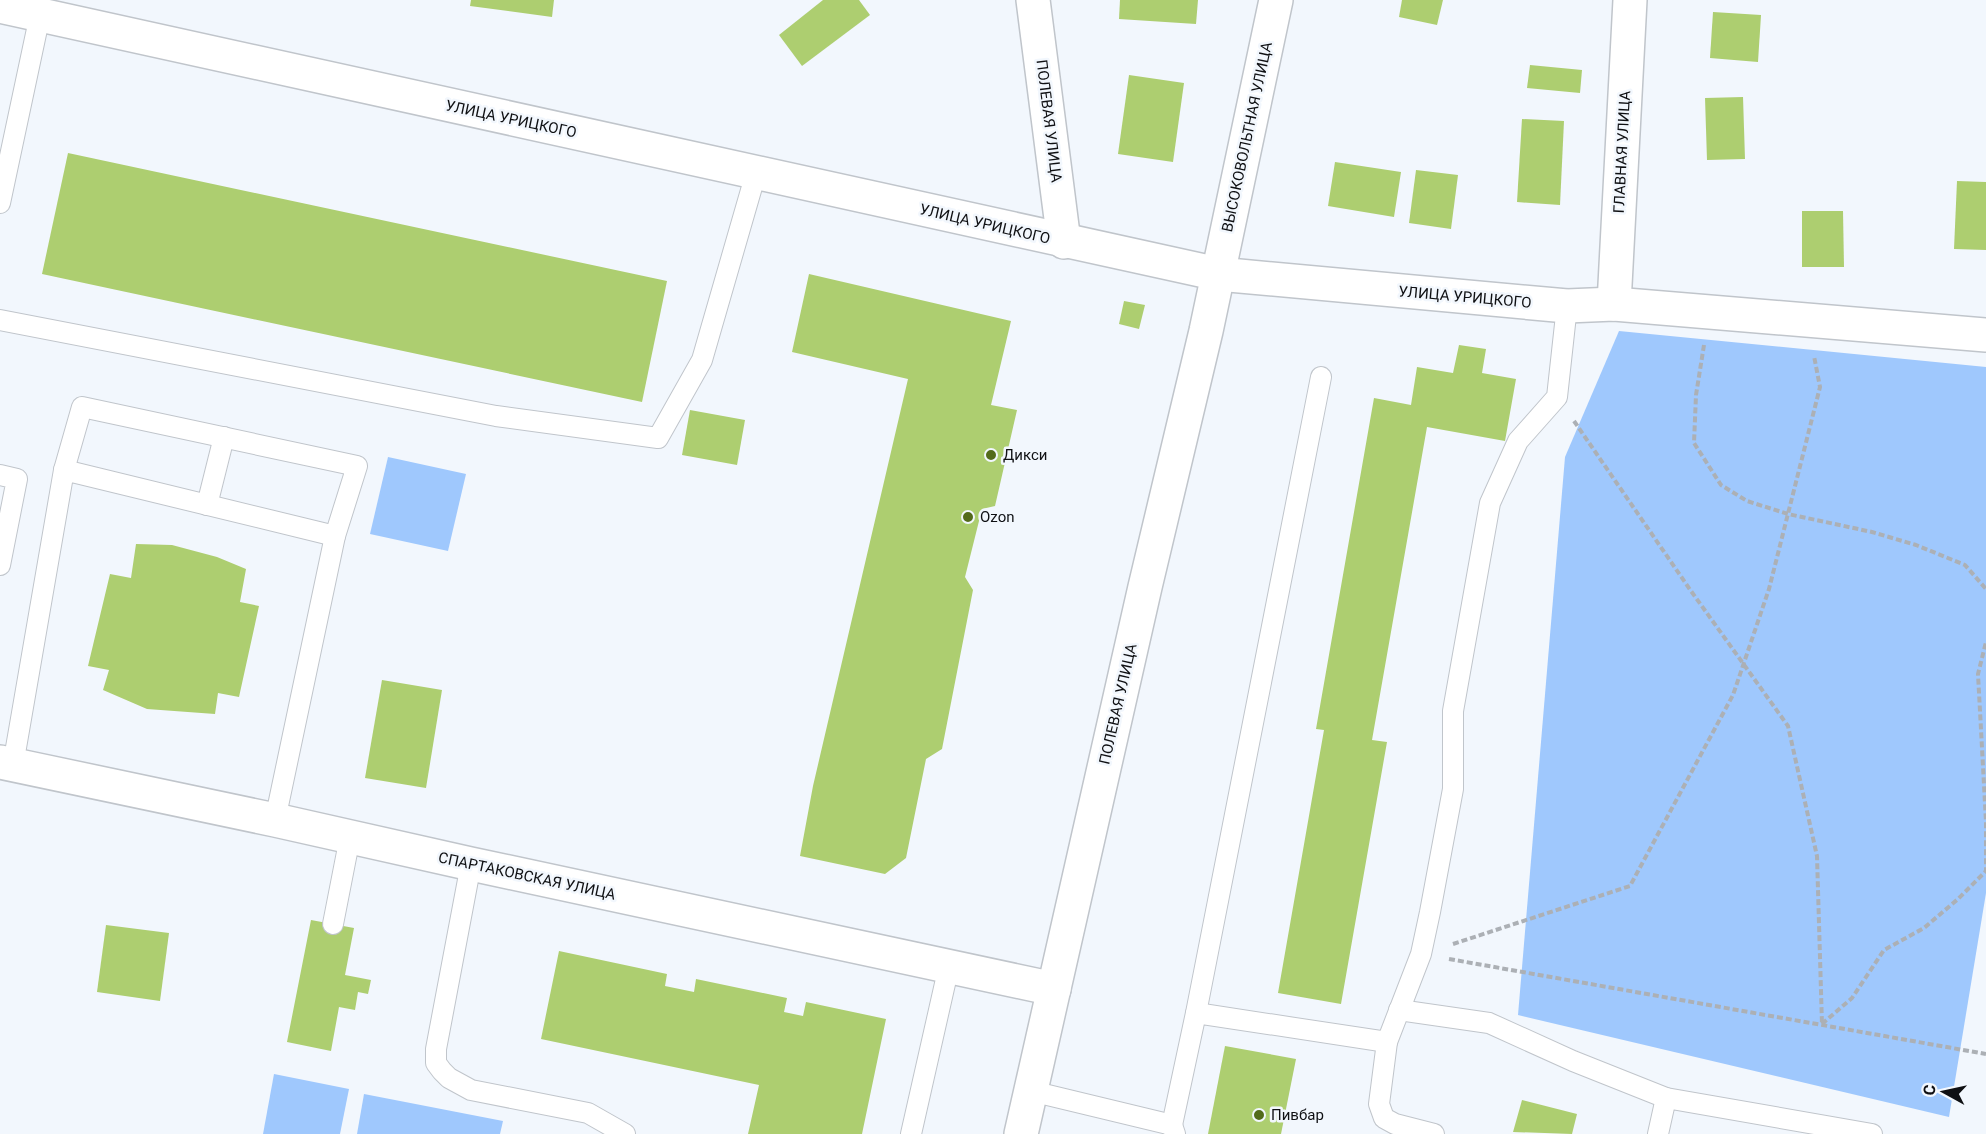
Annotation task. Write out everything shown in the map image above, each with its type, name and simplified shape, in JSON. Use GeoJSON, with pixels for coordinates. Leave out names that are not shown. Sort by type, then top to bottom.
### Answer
{"type":"FeatureCollection","features":[{"type":"Feature","properties":{"kind":"street","name":"ПОЛЕВАЯ УЛИЦА"},"geometry":{"type":"LineString","coordinates":[[1033,0],[1064,242]]}},
{"type":"Feature","properties":{"kind":"street","name":"ВЫСОКОВОЛЬТНАЯ УЛИЦА"},"geometry":{"type":"LineString","coordinates":[[1218,274],[1276,0]]}},
{"type":"Feature","properties":{"kind":"street","name":"ГЛАВНАЯ УЛИЦА"},"geometry":{"type":"LineString","coordinates":[[1614,304],[1630,0]]}},
{"type":"Feature","properties":{"kind":"street","name":"УЛИЦА УРИЦКОГО"},"geometry":{"type":"LineString","coordinates":[[0,6],[1064,242],[1218,274],[1567,306],[1614,304],[1986,335]]}},
{"type":"Feature","properties":{"kind":"street","name":"ПОЛЕВАЯ УЛИЦА"},"geometry":{"type":"LineString","coordinates":[[1021,1134],[1218,274]]}},
{"type":"Feature","properties":{"kind":"street","name":"СПАРТАКОВСКАЯ УЛИЦА"},"geometry":{"type":"LineString","coordinates":[[7,764],[1053,989]]}},
{"type":"Feature","properties":{"kind":"lane"},"geometry":{"type":"LineString","coordinates":[[0,203],[40,15]]}},
{"type":"Feature","properties":{"kind":"lane"},"geometry":{"type":"LineString","coordinates":[[0,320],[496,416],[658,438],[702,360],[756,173]]}},
{"type":"Feature","properties":{"kind":"lane"},"geometry":{"type":"LineString","coordinates":[[1434,1134],[1395,1124],[1384,1118],[1379,1104],[1387,1042],[1421,954],[1452,789],[1452,711],[1490,503],[1518,441],[1557,397],[1567,306]]}},
{"type":"Feature","properties":{"kind":"lane"},"geometry":{"type":"LineString","coordinates":[[1031,1091],[1174,1129],[1321,377]]}},
{"type":"Feature","properties":{"kind":"lane"},"geometry":{"type":"LineString","coordinates":[[7,764],[64,470],[82,407],[357,466],[335,536],[275,820]]}},
{"type":"Feature","properties":{"kind":"lane"},"geometry":{"type":"LineString","coordinates":[[207,505],[224,437]]}},
{"type":"Feature","properties":{"kind":"lane"},"geometry":{"type":"LineString","coordinates":[[64,470],[335,536]]}},
{"type":"Feature","properties":{"kind":"lane"},"geometry":{"type":"LineString","coordinates":[[0,475],[17,479],[0,565]]}},
{"type":"Feature","properties":{"kind":"lane"},"geometry":{"type":"LineString","coordinates":[[333,924],[350,837]]}},
{"type":"Feature","properties":{"kind":"lane"},"geometry":{"type":"LineString","coordinates":[[471,864],[436,1049],[436,1063],[449,1078],[471,1090],[588,1113],[625,1134]]}},
{"type":"Feature","properties":{"kind":"lane"},"geometry":{"type":"LineString","coordinates":[[911,1134],[949,966]]}},
{"type":"Feature","properties":{"kind":"lane"},"geometry":{"type":"LineString","coordinates":[[1400,1010],[1489,1023],[1666,1098],[1872,1134]]}},
{"type":"Feature","properties":{"kind":"lane"},"geometry":{"type":"LineString","coordinates":[[1196,1013],[1387,1042]]}},
{"type":"Feature","properties":{"kind":"lane"},"geometry":{"type":"LineString","coordinates":[[1658,1134],[1666,1098]]}},
{"type":"Feature","properties":{"kind":"path"},"geometry":{"type":"LineString","coordinates":[[1706,340],[1696,395],[1694,443],[1721,485],[1748,501],[1788,514],[1872,532],[1916,545],[1965,565],[1986,589]]}},
{"type":"Feature","properties":{"kind":"path"},"geometry":{"type":"LineString","coordinates":[[1421,954],[1630,886],[1732,695],[1769,589],[1820,387],[1812,348]]}},
{"type":"Feature","properties":{"kind":"path"},"geometry":{"type":"LineString","coordinates":[[1557,397],[1788,726],[1817,856],[1822,1025]]}},
{"type":"Feature","properties":{"kind":"path"},"geometry":{"type":"LineString","coordinates":[[1822,1025],[1852,998],[1884,950],[1924,928],[1986,871],[1986,822],[1978,674],[1986,642]]}},
{"type":"Feature","properties":{"kind":"path"},"geometry":{"type":"LineString","coordinates":[[1421,954],[1986,1054]]}},
{"type":"Feature","properties":{"kind":"shaded area"},"geometry":{"type":"Polygon","coordinates":[[[1619,331],[1986,367],[1986,893],[1949,1117],[1518,1015],[1565,457],[1619,331]]]}},
{"type":"Feature","properties":{"kind":"shaded area"},"geometry":{"type":"Polygon","coordinates":[[[388,457],[466,474],[448,551],[370,534],[388,457]]]}},
{"type":"Feature","properties":{"kind":"shaded area"},"geometry":{"type":"Polygon","coordinates":[[[274,1074],[349,1089],[340,1134],[263,1134],[274,1074]]]}},
{"type":"Feature","properties":{"kind":"shaded area"},"geometry":{"type":"Polygon","coordinates":[[[364,1094],[503,1121],[500,1134],[357,1134],[364,1094]]]}},
{"type":"Feature","properties":{"kind":"building"},"geometry":{"type":"Polygon","coordinates":[[[471,0],[554,0],[552,17],[470,6],[471,0]]]}},
{"type":"Feature","properties":{"kind":"building"},"geometry":{"type":"Polygon","coordinates":[[[823,0],[859,0],[870,15],[802,66],[779,35],[823,0]]]}},
{"type":"Feature","properties":{"kind":"building"},"geometry":{"type":"Polygon","coordinates":[[[1120,0],[1198,0],[1196,24],[1119,19],[1120,0]]]}},
{"type":"Feature","properties":{"kind":"building"},"geometry":{"type":"Polygon","coordinates":[[[1402,0],[1443,0],[1437,25],[1399,17],[1402,0]]]}},
{"type":"Feature","properties":{"kind":"building"},"geometry":{"type":"Polygon","coordinates":[[[1713,12],[1761,15],[1758,62],[1710,58],[1713,12]]]}},
{"type":"Feature","properties":{"kind":"building"},"geometry":{"type":"Polygon","coordinates":[[[1530,65],[1582,70],[1580,93],[1527,88],[1530,65]]]}},
{"type":"Feature","properties":{"kind":"building"},"geometry":{"type":"Polygon","coordinates":[[[1129,75],[1184,83],[1173,162],[1118,154],[1129,75]]]}},
{"type":"Feature","properties":{"kind":"building"},"geometry":{"type":"Polygon","coordinates":[[[1743,97],[1745,159],[1707,160],[1705,98],[1743,97]]]}},
{"type":"Feature","properties":{"kind":"building"},"geometry":{"type":"Polygon","coordinates":[[[1522,119],[1564,121],[1560,205],[1517,202],[1522,119]]]}},
{"type":"Feature","properties":{"kind":"building"},"geometry":{"type":"Polygon","coordinates":[[[68,153],[667,281],[642,402],[42,274],[68,153]]]}},
{"type":"Feature","properties":{"kind":"building"},"geometry":{"type":"Polygon","coordinates":[[[1335,162],[1401,172],[1394,217],[1328,206],[1335,162]]]}},
{"type":"Feature","properties":{"kind":"building"},"geometry":{"type":"Polygon","coordinates":[[[1416,170],[1458,175],[1451,229],[1409,223],[1416,170]]]}},
{"type":"Feature","properties":{"kind":"building"},"geometry":{"type":"Polygon","coordinates":[[[1957,181],[1986,182],[1986,250],[1954,249],[1957,181]]]}},
{"type":"Feature","properties":{"kind":"building"},"geometry":{"type":"Polygon","coordinates":[[[1802,211],[1843,211],[1844,267],[1802,267],[1802,211]]]}},
{"type":"Feature","properties":{"kind":"building"},"geometry":{"type":"Polygon","coordinates":[[[809,274],[1011,321],[991,405],[1017,410],[995,506],[982,509],[965,577],[973,590],[942,749],[926,759],[906,858],[885,874],[800,856],[813,786],[908,379],[792,352],[809,274]]]}},
{"type":"Feature","properties":{"kind":"building"},"geometry":{"type":"Polygon","coordinates":[[[1124,301],[1145,305],[1139,329],[1119,324],[1124,301]]]}},
{"type":"Feature","properties":{"kind":"building"},"geometry":{"type":"Polygon","coordinates":[[[1459,345],[1486,349],[1482,373],[1516,379],[1505,441],[1427,427],[1372,740],[1387,742],[1341,1004],[1278,993],[1324,730],[1316,729],[1374,398],[1411,405],[1417,367],[1453,373],[1459,345]]]}},
{"type":"Feature","properties":{"kind":"building"},"geometry":{"type":"Polygon","coordinates":[[[690,410],[745,420],[737,465],[682,455],[690,410]]]}},
{"type":"Feature","properties":{"kind":"building"},"geometry":{"type":"Polygon","coordinates":[[[136,544],[172,545],[217,557],[246,569],[240,602],[259,606],[239,697],[218,693],[215,714],[147,709],[103,690],[109,670],[88,666],[110,574],[131,578],[136,544]]]}},
{"type":"Feature","properties":{"kind":"building"},"geometry":{"type":"Polygon","coordinates":[[[382,680],[442,690],[426,788],[365,778],[382,680]]]}},
{"type":"Feature","properties":{"kind":"building"},"geometry":{"type":"Polygon","coordinates":[[[311,920],[354,928],[345,975],[371,980],[368,994],[358,992],[355,1010],[339,1007],[331,1051],[287,1042],[311,920]]]}},
{"type":"Feature","properties":{"kind":"building"},"geometry":{"type":"Polygon","coordinates":[[[106,925],[169,933],[160,1001],[97,992],[106,925]]]}},
{"type":"Feature","properties":{"kind":"building"},"geometry":{"type":"Polygon","coordinates":[[[559,951],[667,974],[665,986],[694,992],[696,979],[787,998],[784,1012],[803,1016],[806,1002],[886,1019],[862,1134],[748,1134],[759,1085],[541,1039],[559,951]]]}},
{"type":"Feature","properties":{"kind":"building"},"geometry":{"type":"Polygon","coordinates":[[[1225,1046],[1296,1059],[1281,1134],[1208,1134],[1225,1046]]]}},
{"type":"Feature","properties":{"kind":"building"},"geometry":{"type":"Polygon","coordinates":[[[1522,1100],[1577,1114],[1572,1134],[1513,1132],[1522,1100]]]}},
{"type":"Feature","properties":{"kind":"place","name":"Дикси"},"geometry":{"type":"Point","coordinates":[991,455]}},
{"type":"Feature","properties":{"kind":"place","name":"Ozon"},"geometry":{"type":"Point","coordinates":[968,517]}},
{"type":"Feature","properties":{"kind":"place","name":"Пивбар"},"geometry":{"type":"Point","coordinates":[1259,1115]}}]}
